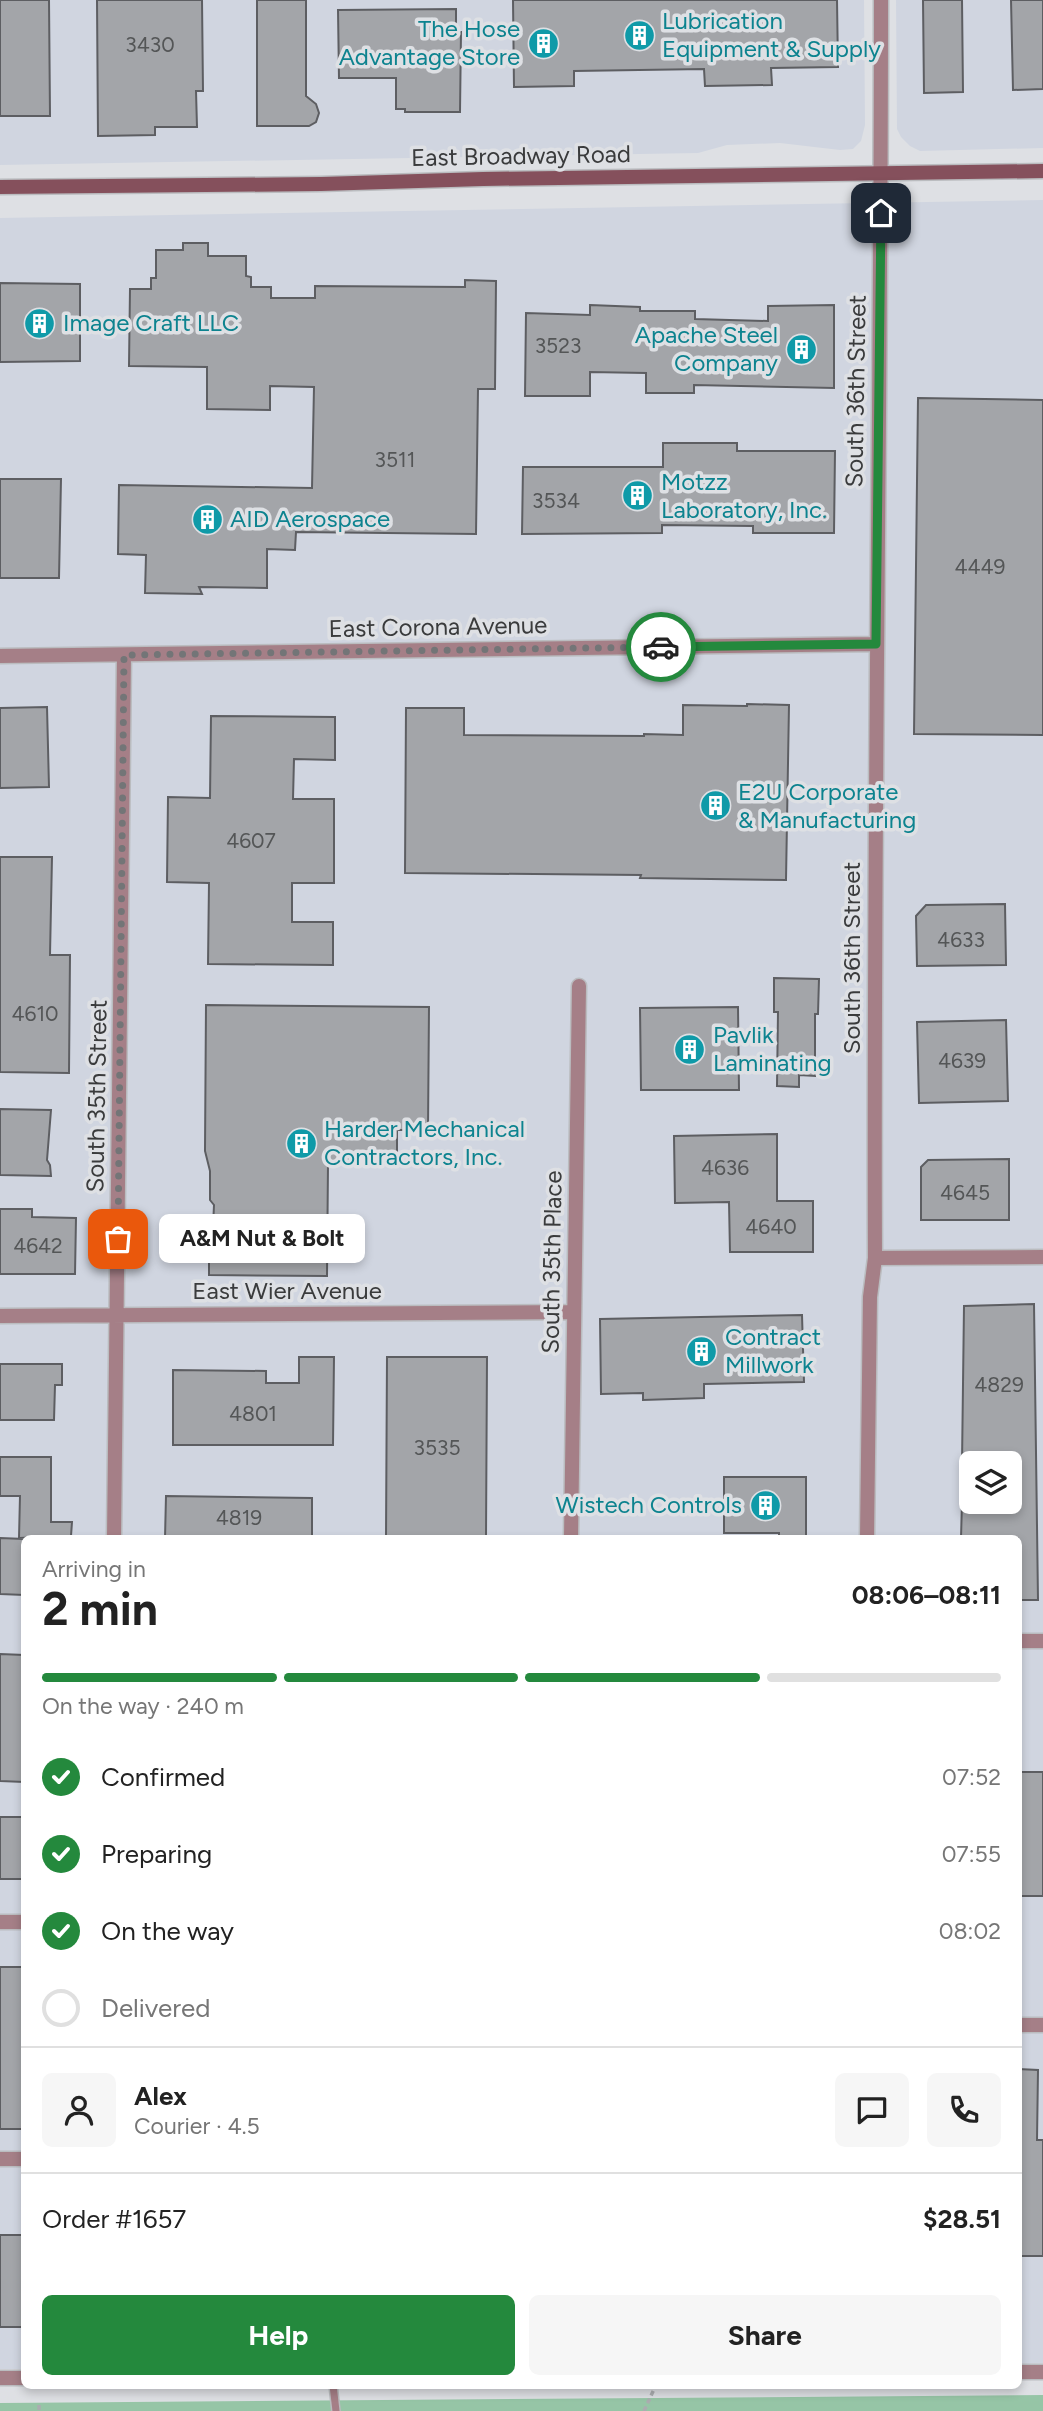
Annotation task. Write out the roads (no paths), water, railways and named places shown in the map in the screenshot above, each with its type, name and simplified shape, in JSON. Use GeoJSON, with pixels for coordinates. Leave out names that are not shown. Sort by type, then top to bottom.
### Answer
{"type":"FeatureCollection","features":[{"type":"Feature","properties":{"kind":"main road","name":"East Broadway Road"},"geometry":{"type":"LineString","coordinates":[[0,187],[1043,171]]}},
{"type":"Feature","properties":{"kind":"street","name":"South 36th Street"},"geometry":{"type":"LineString","coordinates":[[867,1535],[870,1297],[876,1258],[874,887],[881,0]]}},
{"type":"Feature","properties":{"kind":"street","name":"East Corona Avenue"},"geometry":{"type":"LineString","coordinates":[[0,656],[876,644]]}},
{"type":"Feature","properties":{"kind":"street","name":"South 35th Street"},"geometry":{"type":"LineString","coordinates":[[114,1535],[124,655]]}},
{"type":"Feature","properties":{"kind":"street","name":"South 35th Place"},"geometry":{"type":"LineString","coordinates":[[571,1535],[579,986]]}},
{"type":"Feature","properties":{"kind":"street"},"geometry":{"type":"LineString","coordinates":[[876,1258],[1043,1257]]}},
{"type":"Feature","properties":{"kind":"street","name":"East Wier Avenue"},"geometry":{"type":"LineString","coordinates":[[0,1316],[574,1312]]}},
{"type":"Feature","properties":{"kind":"street"},"geometry":{"type":"LineString","coordinates":[[1022,1641],[1043,1641]]}},
{"type":"Feature","properties":{"kind":"street"},"geometry":{"type":"LineString","coordinates":[[0,1922],[21,1922]]}},
{"type":"Feature","properties":{"kind":"street"},"geometry":{"type":"LineString","coordinates":[[1022,2025],[1043,2025]]}},
{"type":"Feature","properties":{"kind":"street"},"geometry":{"type":"LineString","coordinates":[[0,2159],[21,2159]]}},
{"type":"Feature","properties":{"kind":"street"},"geometry":{"type":"LineString","coordinates":[[1022,2372],[1043,2372]]}},
{"type":"Feature","properties":{"kind":"street"},"geometry":{"type":"LineString","coordinates":[[0,2378],[21,2378]]}},
{"type":"Feature","properties":{"kind":"lane"},"geometry":{"type":"LineString","coordinates":[[333,2389],[336,2411]]}},
{"type":"Feature","properties":{"kind":"place","name":"Lubrication Equipment & Supply"},"geometry":{"type":"Point","coordinates":[639,35]}},
{"type":"Feature","properties":{"kind":"place","name":"The Hose Advantage Store"},"geometry":{"type":"Point","coordinates":[543,43]}},
{"type":"Feature","properties":{"kind":"place","name":"Image Craft LLC"},"geometry":{"type":"Point","coordinates":[40,323]}},
{"type":"Feature","properties":{"kind":"place","name":"Apache Steel Company"},"geometry":{"type":"Point","coordinates":[801,349]}},
{"type":"Feature","properties":{"kind":"place","name":"Motzz Laboratory, Inc."},"geometry":{"type":"Point","coordinates":[638,496]}},
{"type":"Feature","properties":{"kind":"place","name":"AID Aerospace"},"geometry":{"type":"Point","coordinates":[207,519]}},
{"type":"Feature","properties":{"kind":"place","name":"E2U Corporate & Manufacturing"},"geometry":{"type":"Point","coordinates":[715,806]}},
{"type":"Feature","properties":{"kind":"place","name":"Pavlik Laminating"},"geometry":{"type":"Point","coordinates":[690,1049]}},
{"type":"Feature","properties":{"kind":"place","name":"Harder Mechanical Contractors, Inc."},"geometry":{"type":"Point","coordinates":[301,1143]}},
{"type":"Feature","properties":{"kind":"place","name":"A&M Nut & Bolt"},"geometry":{"type":"Point","coordinates":[118,1239]}},
{"type":"Feature","properties":{"kind":"place","name":"Contract Millwork"},"geometry":{"type":"Point","coordinates":[702,1351]}},
{"type":"Feature","properties":{"kind":"place","name":"Wistech Controls"},"geometry":{"type":"Point","coordinates":[765,1505]}}]}
